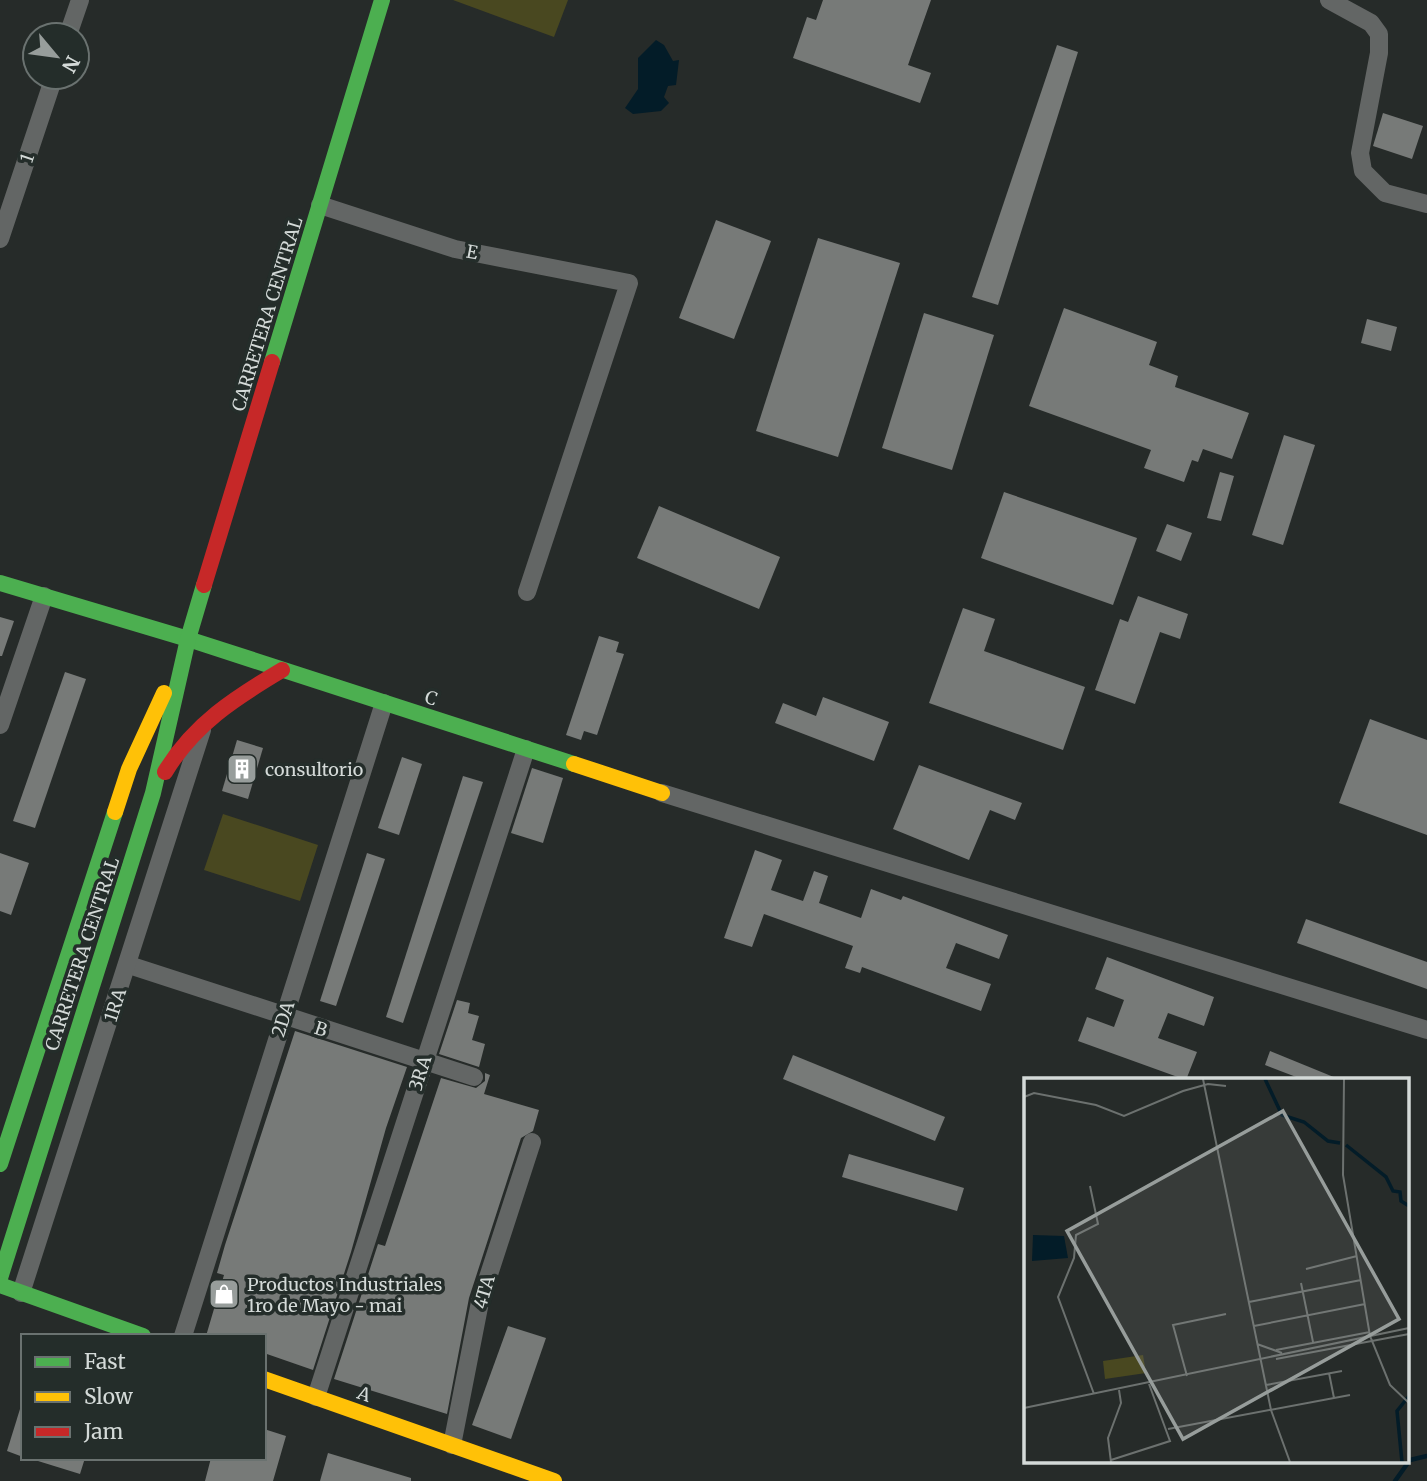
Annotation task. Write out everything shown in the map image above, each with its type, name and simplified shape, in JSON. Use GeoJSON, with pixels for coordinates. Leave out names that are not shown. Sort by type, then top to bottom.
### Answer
{"type":"FeatureCollection","features":[{"type":"Feature","properties":{"kind":"main road","name":"CARRETERA CENTRAL"},"geometry":{"type":"LineString","coordinates":[[0,1278],[153,793],[188,639],[382,0]]}},
{"type":"Feature","properties":{"kind":"main road","name":"C"},"geometry":{"type":"LineString","coordinates":[[0,583],[188,639],[662,793]]}},
{"type":"Feature","properties":{"kind":"main road","name":"CARRETERA CENTRAL"},"geometry":{"type":"LineString","coordinates":[[0,1164],[128,769],[188,639]]}},
{"type":"Feature","properties":{"kind":"main road"},"geometry":{"type":"LineString","coordinates":[[153,793],[178,748],[206,717],[282,670]]}},
{"type":"Feature","properties":{"kind":"main road"},"geometry":{"type":"LineString","coordinates":[[0,1285],[137,1334]]}},
{"type":"Feature","properties":{"kind":"main road","name":"A"},"geometry":{"type":"LineString","coordinates":[[266,1380],[554,1481]]}},
{"type":"Feature","properties":{"kind":"street"},"geometry":{"type":"LineString","coordinates":[[73,21],[80,0]]}},
{"type":"Feature","properties":{"kind":"street"},"geometry":{"type":"LineString","coordinates":[[1329,0],[1371,23],[1379,34],[1380,53],[1360,152],[1363,171],[1385,193],[1427,204]]}},
{"type":"Feature","properties":{"kind":"street","name":"1"},"geometry":{"type":"LineString","coordinates":[[0,239],[49,91]]}},
{"type":"Feature","properties":{"kind":"street","name":"E"},"geometry":{"type":"LineString","coordinates":[[320,205],[455,249],[628,283],[527,592]]}},
{"type":"Feature","properties":{"kind":"street"},"geometry":{"type":"LineString","coordinates":[[0,725],[44,596]]}},
{"type":"Feature","properties":{"kind":"street","name":"2DA"},"geometry":{"type":"LineString","coordinates":[[184,1334],[384,703]]}},
{"type":"Feature","properties":{"kind":"street","name":"1RA"},"geometry":{"type":"LineString","coordinates":[[21,1293],[129,965],[206,717]]}},
{"type":"Feature","properties":{"kind":"street","name":"3RA"},"geometry":{"type":"LineString","coordinates":[[316,1397],[526,749]]}},
{"type":"Feature","properties":{"kind":"street"},"geometry":{"type":"LineString","coordinates":[[662,793],[1427,1030]]}},
{"type":"Feature","properties":{"kind":"street","name":"B"},"geometry":{"type":"LineString","coordinates":[[129,965],[474,1077]]}},
{"type":"Feature","properties":{"kind":"street","name":"4TA"},"geometry":{"type":"LineString","coordinates":[[452,1445],[480,1302],[532,1142]]}},
{"type":"Feature","properties":{"kind":"shaded area"},"geometry":{"type":"Polygon","coordinates":[[[453,0],[568,0],[554,37],[453,0]]]}},
{"type":"Feature","properties":{"kind":"shaded area"},"geometry":{"type":"Polygon","coordinates":[[[223,814],[318,845],[300,901],[204,870],[223,814]]]}},
{"type":"Feature","properties":{"kind":"water"},"geometry":{"type":"Polygon","coordinates":[[[656,40],[664,45],[673,61],[679,60],[676,85],[668,86],[664,97],[669,103],[661,111],[633,114],[625,108],[638,89],[638,58],[656,40]]]}},
{"type":"Feature","properties":{"kind":"building"},"geometry":{"type":"Polygon","coordinates":[[[823,0],[931,0],[908,65],[931,73],[920,103],[793,58],[807,17],[816,20],[823,0]]]}},
{"type":"Feature","properties":{"kind":"building"},"geometry":{"type":"Polygon","coordinates":[[[1057,45],[1078,52],[998,305],[972,297],[1057,45]]]}},
{"type":"Feature","properties":{"kind":"building"},"geometry":{"type":"Polygon","coordinates":[[[1383,113],[1423,126],[1412,159],[1373,146],[1383,113]]]}},
{"type":"Feature","properties":{"kind":"building"},"geometry":{"type":"Polygon","coordinates":[[[716,220],[771,241],[734,339],[679,318],[716,220]]]}},
{"type":"Feature","properties":{"kind":"building"},"geometry":{"type":"Polygon","coordinates":[[[818,238],[900,263],[838,457],[756,431],[818,238]]]}},
{"type":"Feature","properties":{"kind":"building"},"geometry":{"type":"Polygon","coordinates":[[[1064,308],[1157,342],[1149,365],[1178,376],[1175,387],[1249,413],[1232,459],[1203,449],[1198,462],[1192,460],[1184,482],[1144,468],[1151,450],[1029,406],[1064,308]]]}},
{"type":"Feature","properties":{"kind":"building"},"geometry":{"type":"Polygon","coordinates":[[[924,313],[994,335],[952,470],[882,448],[924,313]]]}},
{"type":"Feature","properties":{"kind":"building"},"geometry":{"type":"Polygon","coordinates":[[[1367,319],[1397,327],[1391,351],[1361,343],[1367,319]]]}},
{"type":"Feature","properties":{"kind":"building"},"geometry":{"type":"Polygon","coordinates":[[[1284,435],[1315,445],[1283,545],[1252,535],[1284,435]]]}},
{"type":"Feature","properties":{"kind":"building"},"geometry":{"type":"Polygon","coordinates":[[[1220,472],[1234,476],[1221,521],[1207,518],[1220,472]]]}},
{"type":"Feature","properties":{"kind":"building"},"geometry":{"type":"Polygon","coordinates":[[[1004,492],[1137,538],[1113,605],[981,558],[1004,492]]]}},
{"type":"Feature","properties":{"kind":"building"},"geometry":{"type":"Polygon","coordinates":[[[659,506],[780,557],[759,609],[637,558],[659,506]]]}},
{"type":"Feature","properties":{"kind":"building"},"geometry":{"type":"Polygon","coordinates":[[[1167,524],[1192,533],[1181,561],[1156,551],[1167,524]]]}},
{"type":"Feature","properties":{"kind":"building"},"geometry":{"type":"Polygon","coordinates":[[[1138,596],[1188,614],[1180,639],[1160,632],[1135,704],[1095,690],[1120,619],[1128,622],[1138,596]]]}},
{"type":"Feature","properties":{"kind":"building"},"geometry":{"type":"Polygon","coordinates":[[[963,608],[995,619],[984,651],[1085,687],[1063,750],[929,703],[963,608]]]}},
{"type":"Feature","properties":{"kind":"building"},"geometry":{"type":"Polygon","coordinates":[[[0,617],[14,621],[2,656],[0,656],[0,617]]]}},
{"type":"Feature","properties":{"kind":"building"},"geometry":{"type":"Polygon","coordinates":[[[599,636],[619,642],[616,652],[624,654],[597,735],[584,731],[581,740],[566,735],[599,636]]]}},
{"type":"Feature","properties":{"kind":"building"},"geometry":{"type":"Polygon","coordinates":[[[65,672],[86,679],[35,828],[13,821],[65,672]]]}},
{"type":"Feature","properties":{"kind":"building"},"geometry":{"type":"Polygon","coordinates":[[[823,697],[889,722],[874,761],[775,723],[783,703],[816,716],[823,697]]]}},
{"type":"Feature","properties":{"kind":"building"},"geometry":{"type":"Polygon","coordinates":[[[1370,719],[1427,740],[1427,835],[1339,803],[1370,719]]]}},
{"type":"Feature","properties":{"kind":"building","name":"consultorio"},"geometry":{"type":"Polygon","coordinates":[[[237,740],[263,748],[248,799],[222,791],[237,740]]]}},
{"type":"Feature","properties":{"kind":"building"},"geometry":{"type":"Polygon","coordinates":[[[402,757],[422,764],[399,835],[378,828],[402,757]]]}},
{"type":"Feature","properties":{"kind":"building"},"geometry":{"type":"Polygon","coordinates":[[[919,765],[1022,803],[1015,820],[990,810],[969,860],[893,829],[919,765]]]}},
{"type":"Feature","properties":{"kind":"building"},"geometry":{"type":"Polygon","coordinates":[[[532,768],[563,778],[543,843],[511,833],[532,768]]]}},
{"type":"Feature","properties":{"kind":"building"},"geometry":{"type":"Polygon","coordinates":[[[463,776],[483,782],[403,1023],[386,1017],[463,776]]]}},
{"type":"Feature","properties":{"kind":"building"},"geometry":{"type":"Polygon","coordinates":[[[755,850],[782,860],[771,890],[803,901],[814,871],[828,876],[819,903],[861,918],[871,889],[901,900],[903,896],[1008,935],[999,959],[956,943],[946,968],[991,984],[981,1011],[862,967],[860,973],[845,968],[853,946],[764,914],[752,947],[724,938],[755,850]]]}},
{"type":"Feature","properties":{"kind":"building"},"geometry":{"type":"Polygon","coordinates":[[[0,853],[29,863],[11,915],[0,911],[0,853]]]}},
{"type":"Feature","properties":{"kind":"building"},"geometry":{"type":"Polygon","coordinates":[[[367,853],[385,859],[336,1006],[320,1001],[367,853]]]}},
{"type":"Feature","properties":{"kind":"building"},"geometry":{"type":"Polygon","coordinates":[[[1306,919],[1427,962],[1427,989],[1297,943],[1306,919]]]}},
{"type":"Feature","properties":{"kind":"building"},"geometry":{"type":"Polygon","coordinates":[[[1107,957],[1214,997],[1204,1026],[1168,1013],[1158,1038],[1197,1052],[1187,1078],[1078,1041],[1087,1017],[1114,1027],[1124,1000],[1095,989],[1107,957]]]}},
{"type":"Feature","properties":{"kind":"building"},"geometry":{"type":"Polygon","coordinates":[[[457,1000],[470,1003],[468,1013],[479,1016],[472,1040],[485,1044],[479,1067],[439,1054],[457,1000]]]}},
{"type":"Feature","properties":{"kind":"building"},"geometry":{"type":"Polygon","coordinates":[[[295,1031],[407,1067],[313,1370],[266,1354],[266,1334],[207,1334],[224,1275],[217,1273],[295,1031]]]}},
{"type":"Feature","properties":{"kind":"building"},"geometry":{"type":"Polygon","coordinates":[[[1270,1051],[1336,1078],[1299,1078],[1265,1065],[1270,1051]]]}},
{"type":"Feature","properties":{"kind":"building"},"geometry":{"type":"Polygon","coordinates":[[[793,1055],[945,1117],[935,1141],[783,1079],[793,1055]]]}},
{"type":"Feature","properties":{"kind":"building"},"geometry":{"type":"Polygon","coordinates":[[[485,1073],[490,1075],[484,1094],[539,1110],[533,1131],[521,1138],[469,1298],[447,1414],[334,1379],[378,1244],[385,1246],[441,1078],[476,1088],[485,1081],[485,1073]]]}},
{"type":"Feature","properties":{"kind":"building"},"geometry":{"type":"Polygon","coordinates":[[[849,1154],[964,1188],[957,1211],[842,1177],[849,1154]]]}},
{"type":"Feature","properties":{"kind":"building"},"geometry":{"type":"Polygon","coordinates":[[[508,1326],[546,1338],[511,1439],[472,1425],[508,1326]]]}},
{"type":"Feature","properties":{"kind":"building"},"geometry":{"type":"Polygon","coordinates":[[[20,1409],[21,1409],[21,1456],[7,1451],[20,1409]]]}},
{"type":"Feature","properties":{"kind":"building"},"geometry":{"type":"Polygon","coordinates":[[[266,1430],[286,1436],[273,1481],[205,1481],[210,1460],[266,1460],[266,1430]]]}},
{"type":"Feature","properties":{"kind":"building"},"geometry":{"type":"Polygon","coordinates":[[[328,1453],[411,1478],[411,1481],[320,1481],[328,1453]]]}},
{"type":"Feature","properties":{"kind":"building"},"geometry":{"type":"Polygon","coordinates":[[[38,1460],[84,1460],[80,1474],[38,1460]]]}},
{"type":"Feature","properties":{"kind":"waterway"},"geometry":{"type":"LineString","coordinates":[[1410,1460],[1427,1456]]}},
{"type":"Feature","properties":{"kind":"waterway"},"geometry":{"type":"LineString","coordinates":[[1395,1481],[1407,1464]]}},
{"type":"Feature","properties":{"kind":"traffic: fast"},"geometry":{"type":"LineString","coordinates":[[272,362],[382,0]]}},
{"type":"Feature","properties":{"kind":"traffic: fast"},"geometry":{"type":"LineString","coordinates":[[0,583],[188,639],[574,764]]}},
{"type":"Feature","properties":{"kind":"traffic: fast"},"geometry":{"type":"LineString","coordinates":[[0,1278],[153,793],[188,639],[204,585]]}},
{"type":"Feature","properties":{"kind":"traffic: fast"},"geometry":{"type":"LineString","coordinates":[[0,1164],[115,812]]}},
{"type":"Feature","properties":{"kind":"traffic: fast"},"geometry":{"type":"LineString","coordinates":[[0,1285],[137,1334]]}},
{"type":"Feature","properties":{"kind":"traffic: slow"},"geometry":{"type":"LineString","coordinates":[[115,812],[129,769],[164,693]]}},
{"type":"Feature","properties":{"kind":"traffic: slow"},"geometry":{"type":"LineString","coordinates":[[574,764],[662,793]]}},
{"type":"Feature","properties":{"kind":"traffic: slow"},"geometry":{"type":"LineString","coordinates":[[266,1380],[554,1481]]}},
{"type":"Feature","properties":{"kind":"traffic: jam"},"geometry":{"type":"LineString","coordinates":[[204,585],[272,362]]}},
{"type":"Feature","properties":{"kind":"traffic: jam"},"geometry":{"type":"LineString","coordinates":[[165,772],[202,726],[232,702],[282,670]]}},
{"type":"Feature","properties":{"kind":"place","name":"consultorio"},"geometry":{"type":"Point","coordinates":[242,769]}},
{"type":"Feature","properties":{"kind":"place","name":"Productos Industriales 1ro de Mayo - mai"},"geometry":{"type":"Point","coordinates":[224,1294]}}]}
